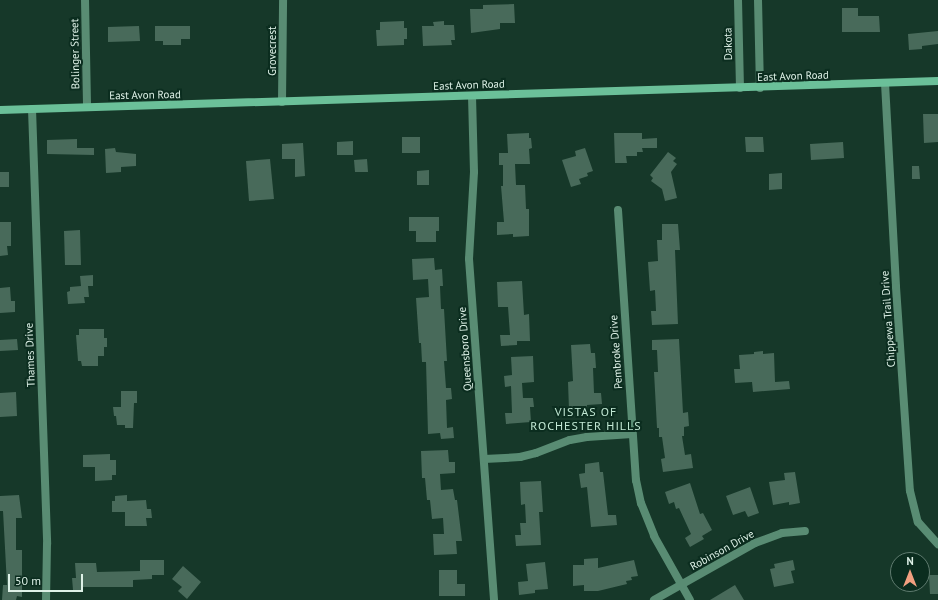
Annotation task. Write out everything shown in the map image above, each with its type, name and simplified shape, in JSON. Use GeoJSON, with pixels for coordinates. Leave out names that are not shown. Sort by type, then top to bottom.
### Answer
{"type":"FeatureCollection","features":[{"type":"Feature","properties":{"kind":"main road","name":"East Avon Road"},"geometry":{"type":"LineString","coordinates":[[0,110],[760,88],[938,81]]}},
{"type":"Feature","properties":{"kind":"street","name":"Bolinger Street"},"geometry":{"type":"LineString","coordinates":[[86,0],[87,108]]}},
{"type":"Feature","properties":{"kind":"street","name":"Grovecrest"},"geometry":{"type":"LineString","coordinates":[[282,102],[283,0]]}},
{"type":"Feature","properties":{"kind":"street","name":"Dakota"},"geometry":{"type":"LineString","coordinates":[[738,0],[740,88]]}},
{"type":"Feature","properties":{"kind":"street"},"geometry":{"type":"LineString","coordinates":[[758,0],[760,88]]}},
{"type":"Feature","properties":{"kind":"street","name":"Chippewa Trail Drive"},"geometry":{"type":"LineString","coordinates":[[886,83],[896,287],[910,491],[918,522],[938,544]]}},
{"type":"Feature","properties":{"kind":"street","name":"Queensboro Drive"},"geometry":{"type":"LineString","coordinates":[[472,96],[474,172],[469,259],[494,600]]}},
{"type":"Feature","properties":{"kind":"street","name":"Thames Drive"},"geometry":{"type":"LineString","coordinates":[[32,109],[48,544],[46,600]]}},
{"type":"Feature","properties":{"kind":"street","name":"Pembroke Drive"},"geometry":{"type":"LineString","coordinates":[[618,210],[636,480],[641,503],[654,536],[690,600]]}},
{"type":"Feature","properties":{"kind":"street"},"geometry":{"type":"LineString","coordinates":[[484,459],[520,457],[536,453],[570,440],[587,437],[632,434]]}},
{"type":"Feature","properties":{"kind":"street","name":"Robinson Drive"},"geometry":{"type":"LineString","coordinates":[[654,600],[755,543],[782,533],[805,531]]}},
{"type":"Feature","properties":{"kind":"building"},"geometry":{"type":"Polygon","coordinates":[[[514,4],[515,23],[500,23],[500,29],[471,33],[470,9],[483,9],[483,5],[514,4]]]}},
{"type":"Feature","properties":{"kind":"building"},"geometry":{"type":"Polygon","coordinates":[[[842,8],[858,8],[858,16],[879,16],[880,32],[842,32],[842,8]]]}},
{"type":"Feature","properties":{"kind":"building"},"geometry":{"type":"Polygon","coordinates":[[[404,21],[404,28],[407,28],[407,39],[404,39],[404,45],[377,46],[376,30],[380,30],[380,22],[404,21]]]}},
{"type":"Feature","properties":{"kind":"building"},"geometry":{"type":"Polygon","coordinates":[[[444,21],[444,25],[454,25],[455,40],[451,40],[452,45],[423,46],[422,26],[434,26],[433,22],[444,21]]]}},
{"type":"Feature","properties":{"kind":"building"},"geometry":{"type":"Polygon","coordinates":[[[139,26],[140,41],[108,42],[108,27],[139,26]]]}},
{"type":"Feature","properties":{"kind":"building"},"geometry":{"type":"Polygon","coordinates":[[[155,26],[190,26],[190,39],[181,39],[181,45],[163,45],[163,41],[155,41],[155,26]]]}},
{"type":"Feature","properties":{"kind":"building"},"geometry":{"type":"Polygon","coordinates":[[[938,31],[938,44],[922,46],[922,49],[909,50],[908,34],[938,31]]]}},
{"type":"Feature","properties":{"kind":"building"},"geometry":{"type":"Polygon","coordinates":[[[923,114],[938,114],[938,142],[924,143],[923,114]]]}},
{"type":"Feature","properties":{"kind":"building"},"geometry":{"type":"Polygon","coordinates":[[[529,133],[532,148],[529,149],[530,164],[515,164],[516,185],[525,185],[526,209],[529,209],[529,236],[513,237],[513,234],[497,235],[497,222],[504,222],[501,186],[503,186],[503,165],[499,165],[499,153],[508,153],[507,134],[529,133]]]}},
{"type":"Feature","properties":{"kind":"building"},"geometry":{"type":"Polygon","coordinates":[[[614,133],[642,133],[642,139],[657,138],[657,148],[642,148],[643,152],[637,152],[637,156],[626,156],[627,163],[615,163],[614,133]]]}},
{"type":"Feature","properties":{"kind":"building"},"geometry":{"type":"Polygon","coordinates":[[[402,137],[420,137],[420,153],[402,153],[402,137]]]}},
{"type":"Feature","properties":{"kind":"building"},"geometry":{"type":"Polygon","coordinates":[[[745,137],[763,137],[764,152],[746,152],[745,137]]]}},
{"type":"Feature","properties":{"kind":"building"},"geometry":{"type":"Polygon","coordinates":[[[77,139],[77,148],[94,148],[94,155],[47,154],[47,140],[77,139]]]}},
{"type":"Feature","properties":{"kind":"building"},"geometry":{"type":"Polygon","coordinates":[[[353,141],[353,155],[337,155],[337,142],[353,141]]]}},
{"type":"Feature","properties":{"kind":"building"},"geometry":{"type":"Polygon","coordinates":[[[843,142],[844,158],[811,160],[810,144],[843,142]]]}},
{"type":"Feature","properties":{"kind":"building"},"geometry":{"type":"Polygon","coordinates":[[[303,143],[305,176],[295,177],[295,159],[282,159],[282,144],[303,143]]]}},
{"type":"Feature","properties":{"kind":"building"},"geometry":{"type":"Polygon","coordinates":[[[115,148],[116,152],[136,154],[136,166],[121,167],[121,172],[106,173],[105,149],[115,148]]]}},
{"type":"Feature","properties":{"kind":"building"},"geometry":{"type":"Polygon","coordinates":[[[585,148],[593,171],[587,173],[588,176],[579,179],[581,184],[571,187],[562,160],[576,156],[575,151],[585,148]]]}},
{"type":"Feature","properties":{"kind":"building"},"geometry":{"type":"Polygon","coordinates":[[[668,152],[676,158],[673,161],[677,164],[671,172],[677,198],[665,201],[662,189],[651,181],[653,178],[650,175],[668,152]]]}},
{"type":"Feature","properties":{"kind":"building"},"geometry":{"type":"Polygon","coordinates":[[[270,159],[274,199],[249,201],[246,161],[270,159]]]}},
{"type":"Feature","properties":{"kind":"building"},"geometry":{"type":"Polygon","coordinates":[[[367,159],[368,172],[355,172],[354,160],[367,159]]]}},
{"type":"Feature","properties":{"kind":"building"},"geometry":{"type":"Polygon","coordinates":[[[912,166],[919,166],[920,179],[912,179],[912,166]]]}},
{"type":"Feature","properties":{"kind":"building"},"geometry":{"type":"Polygon","coordinates":[[[429,170],[429,185],[417,185],[417,171],[429,170]]]}},
{"type":"Feature","properties":{"kind":"building"},"geometry":{"type":"Polygon","coordinates":[[[0,172],[9,172],[9,187],[0,187],[0,172]]]}},
{"type":"Feature","properties":{"kind":"building"},"geometry":{"type":"Polygon","coordinates":[[[782,173],[782,189],[769,190],[769,174],[782,173]]]}},
{"type":"Feature","properties":{"kind":"building"},"geometry":{"type":"Polygon","coordinates":[[[409,217],[439,217],[439,231],[436,231],[436,242],[416,242],[416,231],[409,231],[409,217]]]}},
{"type":"Feature","properties":{"kind":"building"},"geometry":{"type":"Polygon","coordinates":[[[0,222],[11,222],[11,246],[7,246],[8,255],[0,256],[0,222]]]}},
{"type":"Feature","properties":{"kind":"building"},"geometry":{"type":"Polygon","coordinates":[[[662,224],[678,224],[680,250],[675,250],[678,324],[652,325],[651,311],[656,311],[655,290],[650,291],[648,262],[658,261],[657,240],[662,240],[662,224]]]}},
{"type":"Feature","properties":{"kind":"building"},"geometry":{"type":"Polygon","coordinates":[[[80,230],[81,265],[65,265],[64,231],[80,230]]]}},
{"type":"Feature","properties":{"kind":"building"},"geometry":{"type":"Polygon","coordinates":[[[434,258],[435,270],[442,269],[443,286],[440,286],[441,309],[444,309],[447,361],[444,361],[446,388],[451,388],[452,399],[446,400],[447,428],[453,427],[454,438],[441,439],[440,433],[428,434],[426,362],[422,362],[421,343],[419,343],[416,298],[429,297],[428,279],[413,280],[412,259],[434,258]]]}},
{"type":"Feature","properties":{"kind":"building"},"geometry":{"type":"Polygon","coordinates":[[[93,275],[93,286],[88,286],[89,297],[84,297],[85,303],[68,304],[67,292],[70,291],[70,287],[81,286],[80,276],[93,275]]]}},
{"type":"Feature","properties":{"kind":"building"},"geometry":{"type":"Polygon","coordinates":[[[522,281],[524,315],[529,314],[530,341],[517,341],[517,345],[501,346],[500,335],[510,335],[508,307],[498,307],[497,282],[522,281]]]}},
{"type":"Feature","properties":{"kind":"building"},"geometry":{"type":"Polygon","coordinates":[[[10,287],[11,301],[15,301],[15,312],[0,313],[0,288],[10,287]]]}},
{"type":"Feature","properties":{"kind":"building"},"geometry":{"type":"Polygon","coordinates":[[[79,329],[104,329],[104,338],[107,338],[107,347],[104,347],[104,356],[98,356],[98,366],[82,366],[81,361],[78,361],[76,335],[79,335],[79,329]]]}},
{"type":"Feature","properties":{"kind":"building"},"geometry":{"type":"Polygon","coordinates":[[[17,339],[18,350],[0,351],[0,340],[17,339]]]}},
{"type":"Feature","properties":{"kind":"building"},"geometry":{"type":"Polygon","coordinates":[[[679,339],[683,413],[688,412],[689,426],[684,427],[684,436],[682,436],[685,455],[691,454],[693,468],[663,472],[661,459],[665,458],[662,437],[659,437],[659,428],[657,428],[654,372],[658,372],[657,350],[652,350],[652,340],[679,339]]]}},
{"type":"Feature","properties":{"kind":"building"},"geometry":{"type":"Polygon","coordinates":[[[590,344],[591,353],[595,353],[596,368],[593,368],[594,393],[601,393],[602,404],[587,405],[587,409],[569,410],[568,382],[573,381],[571,345],[590,344]]]}},
{"type":"Feature","properties":{"kind":"building"},"geometry":{"type":"Polygon","coordinates":[[[763,351],[763,354],[774,353],[775,382],[789,381],[790,389],[753,392],[752,382],[735,383],[734,369],[740,369],[739,355],[754,354],[754,352],[763,351]]]}},
{"type":"Feature","properties":{"kind":"building"},"geometry":{"type":"Polygon","coordinates":[[[533,356],[534,382],[522,383],[523,398],[533,398],[534,407],[530,407],[531,422],[506,424],[505,413],[512,413],[511,386],[505,387],[504,376],[512,375],[511,357],[533,356]]]}},
{"type":"Feature","properties":{"kind":"building"},"geometry":{"type":"Polygon","coordinates":[[[121,391],[137,391],[137,403],[134,403],[133,428],[125,428],[125,425],[117,425],[116,416],[114,416],[113,407],[121,407],[121,391]]]}},
{"type":"Feature","properties":{"kind":"building"},"geometry":{"type":"Polygon","coordinates":[[[16,392],[17,416],[0,417],[0,393],[16,392]]]}},
{"type":"Feature","properties":{"kind":"building"},"geometry":{"type":"Polygon","coordinates":[[[448,450],[449,462],[455,462],[455,473],[440,474],[441,490],[453,489],[455,500],[457,500],[462,541],[456,541],[457,554],[434,555],[433,534],[444,534],[443,518],[432,519],[430,500],[427,500],[425,478],[422,478],[421,451],[448,450]]]}},
{"type":"Feature","properties":{"kind":"building"},"geometry":{"type":"Polygon","coordinates":[[[110,454],[110,460],[116,460],[116,475],[112,475],[112,480],[95,481],[95,467],[83,467],[83,455],[110,454]]]}},
{"type":"Feature","properties":{"kind":"building"},"geometry":{"type":"Polygon","coordinates":[[[599,462],[600,472],[603,472],[608,515],[616,515],[617,525],[591,527],[587,487],[581,488],[579,474],[585,473],[585,464],[599,462]]]}},
{"type":"Feature","properties":{"kind":"building"},"geometry":{"type":"Polygon","coordinates":[[[795,472],[800,503],[789,505],[789,502],[773,505],[769,482],[785,480],[784,473],[795,472]]]}},
{"type":"Feature","properties":{"kind":"building"},"geometry":{"type":"Polygon","coordinates":[[[541,481],[543,512],[539,512],[541,545],[516,546],[515,535],[521,535],[520,523],[526,523],[525,504],[521,505],[520,482],[541,481]]]}},
{"type":"Feature","properties":{"kind":"building"},"geometry":{"type":"Polygon","coordinates":[[[690,483],[700,514],[703,513],[712,530],[702,536],[704,539],[690,547],[685,538],[691,534],[679,508],[676,509],[674,502],[669,504],[665,492],[690,483]]]}},
{"type":"Feature","properties":{"kind":"building"},"geometry":{"type":"Polygon","coordinates":[[[750,487],[759,513],[748,517],[745,511],[733,515],[726,496],[750,487]]]}},
{"type":"Feature","properties":{"kind":"building"},"geometry":{"type":"Polygon","coordinates":[[[19,495],[22,518],[16,518],[16,550],[22,550],[22,597],[17,596],[16,600],[2,600],[3,585],[7,585],[3,511],[0,511],[0,496],[19,495]]]}},
{"type":"Feature","properties":{"kind":"building"},"geometry":{"type":"Polygon","coordinates":[[[127,495],[127,501],[146,500],[147,509],[151,509],[152,518],[146,518],[147,526],[125,526],[125,512],[112,512],[112,501],[115,501],[115,496],[127,495]]]}},
{"type":"Feature","properties":{"kind":"building"},"geometry":{"type":"Polygon","coordinates":[[[598,558],[598,568],[634,560],[638,576],[631,577],[632,580],[626,581],[627,584],[598,591],[584,591],[584,585],[573,586],[573,565],[584,565],[584,559],[598,558]]]}},
{"type":"Feature","properties":{"kind":"building"},"geometry":{"type":"Polygon","coordinates":[[[140,560],[164,560],[164,575],[152,575],[152,579],[133,580],[133,587],[83,587],[83,590],[73,590],[72,578],[76,578],[75,563],[96,563],[97,572],[140,571],[140,560]]]}},
{"type":"Feature","properties":{"kind":"building"},"geometry":{"type":"Polygon","coordinates":[[[793,560],[795,570],[791,571],[794,583],[774,587],[770,569],[775,568],[774,564],[793,560]]]}},
{"type":"Feature","properties":{"kind":"building"},"geometry":{"type":"Polygon","coordinates":[[[545,562],[548,589],[535,590],[535,593],[519,595],[518,582],[528,581],[526,564],[545,562]]]}},
{"type":"Feature","properties":{"kind":"building"},"geometry":{"type":"Polygon","coordinates":[[[183,566],[201,582],[187,599],[178,591],[182,587],[172,579],[183,566]]]}},
{"type":"Feature","properties":{"kind":"building"},"geometry":{"type":"Polygon","coordinates":[[[439,570],[457,570],[457,584],[465,584],[465,596],[439,596],[439,570]]]}},
{"type":"Feature","properties":{"kind":"building"},"geometry":{"type":"Polygon","coordinates":[[[930,575],[938,575],[938,594],[930,594],[930,575]]]}},
{"type":"Feature","properties":{"kind":"building"},"geometry":{"type":"Polygon","coordinates":[[[735,585],[744,600],[710,600],[735,585]]]}},
{"type":"Feature","properties":{"kind":"district","name":"VISTAS OF ROCHESTER HILLS"},"geometry":{"type":"Point","coordinates":[586,419]}}]}
